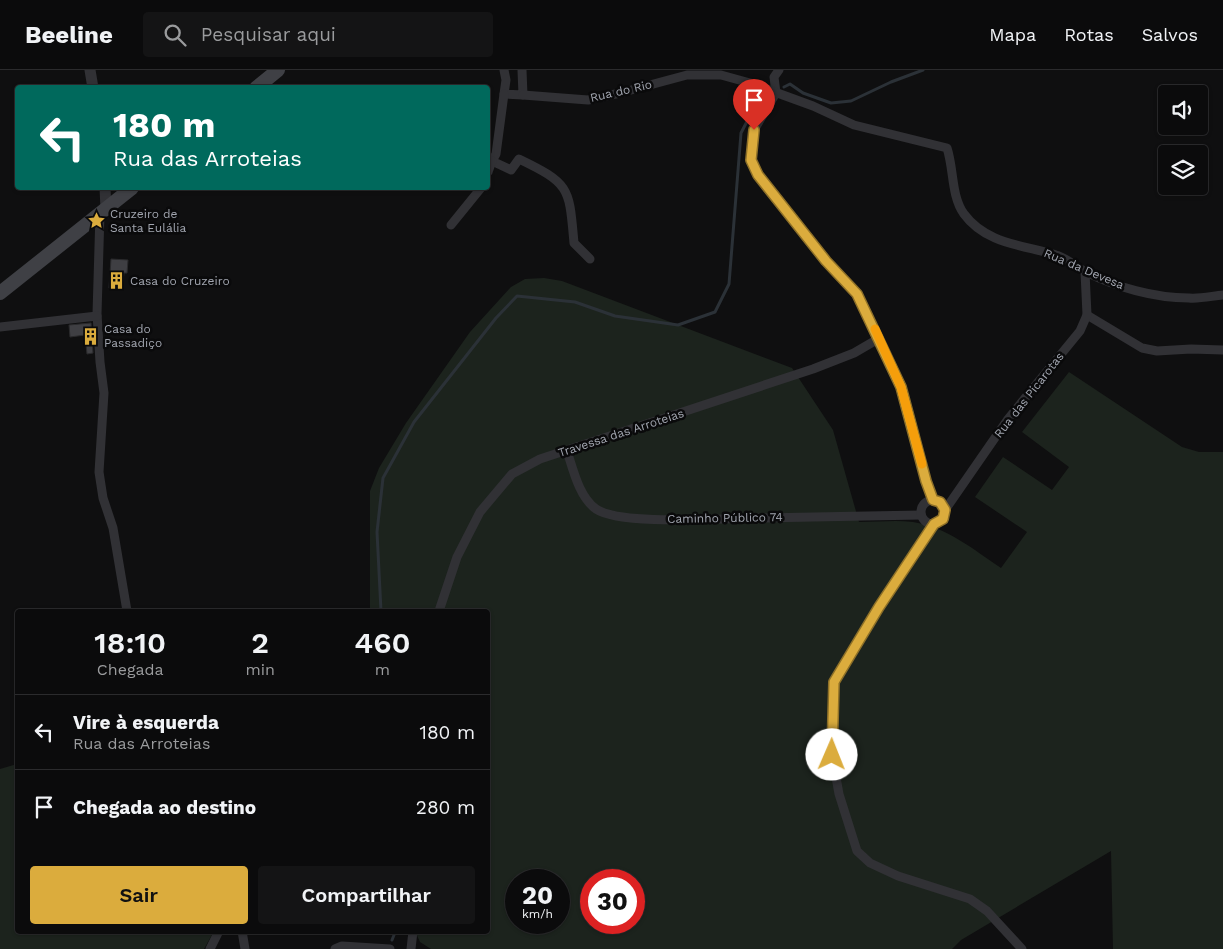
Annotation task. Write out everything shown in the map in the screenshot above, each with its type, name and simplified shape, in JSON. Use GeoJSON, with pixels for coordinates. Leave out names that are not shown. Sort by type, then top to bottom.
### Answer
{"type":"FeatureCollection","features":[{"type":"Feature","properties":{"kind":"main road"},"geometry":{"type":"LineString","coordinates":[[260,85],[278,70]]}},
{"type":"Feature","properties":{"kind":"main road"},"geometry":{"type":"LineString","coordinates":[[0,293],[129,190]]}},
{"type":"Feature","properties":{"kind":"street"},"geometry":{"type":"LineString","coordinates":[[90,70],[92,85]]}},
{"type":"Feature","properties":{"kind":"street"},"geometry":{"type":"LineString","coordinates":[[490,166],[496,154],[506,80],[504,70]]}},
{"type":"Feature","properties":{"kind":"street"},"geometry":{"type":"LineString","coordinates":[[522,70],[523,95]]}},
{"type":"Feature","properties":{"kind":"street"},"geometry":{"type":"LineString","coordinates":[[779,70],[774,77],[776,92],[754,130],[751,160],[754,168],[771,193],[820,254],[857,294],[901,387],[926,481],[933,500]]}},
{"type":"Feature","properties":{"kind":"street","name":"Rua do Rio"},"geometry":{"type":"LineString","coordinates":[[504,94],[588,100],[620,94],[687,75],[721,75],[776,92]]}},
{"type":"Feature","properties":{"kind":"street","name":"Rua da Devesa"},"geometry":{"type":"LineString","coordinates":[[776,92],[813,106],[854,125],[947,148],[952,163],[956,199],[964,214],[984,235],[1059,256],[1085,272],[1124,287],[1159,296],[1189,298],[1223,295]]}},
{"type":"Feature","properties":{"kind":"street"},"geometry":{"type":"LineString","coordinates":[[492,161],[511,170],[519,159],[550,174],[563,186],[571,205],[574,243],[590,259]]}},
{"type":"Feature","properties":{"kind":"street"},"geometry":{"type":"LineString","coordinates":[[105,190],[99,234],[97,316],[104,393],[99,472],[113,528],[128,609]]}},
{"type":"Feature","properties":{"kind":"street"},"geometry":{"type":"LineString","coordinates":[[451,225],[479,190]]}},
{"type":"Feature","properties":{"kind":"street"},"geometry":{"type":"LineString","coordinates":[[88,223],[99,234]]}},
{"type":"Feature","properties":{"kind":"street"},"geometry":{"type":"LineString","coordinates":[[1085,272],[1087,315],[1142,348],[1157,351],[1223,350]]}},
{"type":"Feature","properties":{"kind":"street","name":"Rua das Picarotas"},"geometry":{"type":"LineString","coordinates":[[945,510],[1008,419],[1080,331],[1087,315]]}},
{"type":"Feature","properties":{"kind":"street"},"geometry":{"type":"LineString","coordinates":[[0,327],[97,316]]}},
{"type":"Feature","properties":{"kind":"street","name":"Travessa das Arroteias"},"geometry":{"type":"LineString","coordinates":[[440,609],[457,557],[480,512],[512,474],[540,459],[567,452],[854,354],[878,339]]}},
{"type":"Feature","properties":{"kind":"street","name":"Caminho Público 74"},"geometry":{"type":"LineString","coordinates":[[567,452],[584,494],[595,508],[613,516],[688,519],[922,514]]}},
{"type":"Feature","properties":{"kind":"street"},"geometry":{"type":"LineString","coordinates":[[934,524],[926,522],[922,514],[924,504],[933,500],[940,502],[945,510],[943,519],[934,524],[879,607],[834,682],[832,755],[839,794],[857,851],[870,862],[898,876],[970,899],[987,911],[1022,949]]}},
{"type":"Feature","properties":{"kind":"street"},"geometry":{"type":"LineString","coordinates":[[210,949],[218,934]]}},
{"type":"Feature","properties":{"kind":"street"},"geometry":{"type":"LineString","coordinates":[[242,934],[245,949]]}},
{"type":"Feature","properties":{"kind":"street"},"geometry":{"type":"LineString","coordinates":[[412,949],[413,934]]}},
{"type":"Feature","properties":{"kind":"street"},"geometry":{"type":"LineString","coordinates":[[335,949],[342,946],[390,949]]}},
{"type":"Feature","properties":{"kind":"shaded area"},"geometry":{"type":"Polygon","coordinates":[[[544,278],[562,281],[792,368],[833,430],[859,522],[900,521],[925,525],[960,540],[1001,568],[1027,532],[975,497],[1003,457],[1052,490],[1069,467],[1022,432],[1069,372],[1182,447],[1199,452],[1223,452],[1223,949],[1113,949],[1111,851],[961,940],[952,949],[431,949],[420,942],[416,934],[490,934],[490,609],[370,609],[370,491],[379,468],[406,423],[470,332],[511,287],[525,279],[544,278]]]}},
{"type":"Feature","properties":{"kind":"shaded area"},"geometry":{"type":"Polygon","coordinates":[[[15,765],[15,934],[212,934],[204,949],[0,949],[0,769],[15,765]]]}},
{"type":"Feature","properties":{"kind":"building","name":"Casa do Cruzeiro"},"geometry":{"type":"Polygon","coordinates":[[[111,259],[128,260],[127,273],[124,273],[122,289],[109,288],[111,259]]]}},
{"type":"Feature","properties":{"kind":"building"},"geometry":{"type":"Polygon","coordinates":[[[91,323],[93,353],[87,354],[85,335],[70,337],[69,325],[91,323]]]}},
{"type":"Feature","properties":{"kind":"waterway"},"geometry":{"type":"LineString","coordinates":[[784,87],[790,84],[803,93],[831,103],[851,101],[891,82],[923,70]]}},
{"type":"Feature","properties":{"kind":"waterway"},"geometry":{"type":"LineString","coordinates":[[381,609],[377,532],[383,478],[414,422],[496,318],[517,296],[575,302],[615,316],[678,325],[715,312],[729,284],[741,133],[757,102],[768,96]]}},
{"type":"Feature","properties":{"kind":"waterway"},"geometry":{"type":"LineString","coordinates":[[392,940],[394,934]]}},
{"type":"Feature","properties":{"kind":"slow traffic"},"geometry":{"type":"LineString","coordinates":[[875,329],[901,387],[922,464]]}},
{"type":"Feature","properties":{"kind":"place","name":"Cruzeiro de Santa Eulália"},"geometry":{"type":"Point","coordinates":[96,221]}},
{"type":"Feature","properties":{"kind":"place","name":"Casa do Cruzeiro"},"geometry":{"type":"Point","coordinates":[116,281]}},
{"type":"Feature","properties":{"kind":"place","name":"Casa do Passadiço"},"geometry":{"type":"Point","coordinates":[90,336]}},
{"type":"Feature","properties":{"kind":"route"},"geometry":{"type":"LineString","coordinates":[[754,130],[751,160],[758,175],[826,261],[857,294],[901,387],[926,481],[933,500],[940,502],[945,510],[943,519],[934,524],[879,607],[834,682],[832,755]]}}]}
